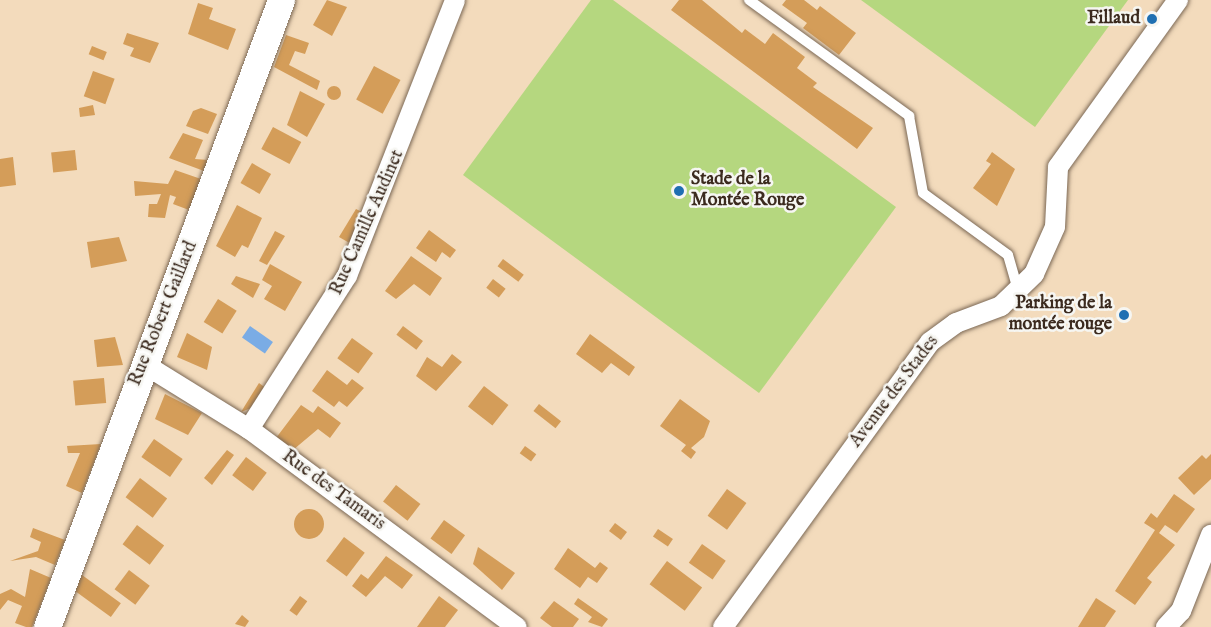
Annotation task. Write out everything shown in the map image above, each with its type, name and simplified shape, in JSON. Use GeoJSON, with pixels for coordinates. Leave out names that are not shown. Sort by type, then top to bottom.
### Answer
{"type":"FeatureCollection","features":[{"type":"Feature","properties":{"kind":"street","name":"Rue Robert Gaillard"},"geometry":{"type":"LineString","coordinates":[[47,627],[144,364],[223,167],[281,0]]}},
{"type":"Feature","properties":{"kind":"street","name":"Rue Camille Audinet"},"geometry":{"type":"LineString","coordinates":[[249,429],[347,276],[455,0]]}},
{"type":"Feature","properties":{"kind":"street","name":"Avenue des Stades"},"geometry":{"type":"LineString","coordinates":[[723,627],[930,342],[941,331],[1001,306],[1018,293],[1047,253],[1058,167],[1178,0]]}},
{"type":"Feature","properties":{"kind":"street","name":"Rue des Tamaris"},"geometry":{"type":"LineString","coordinates":[[144,364],[249,429],[517,627]]}},
{"type":"Feature","properties":{"kind":"street"},"geometry":{"type":"LineString","coordinates":[[1166,627],[1181,611],[1211,535]]}},
{"type":"Feature","properties":{"kind":"lane"},"geometry":{"type":"LineString","coordinates":[[749,0],[909,116],[923,193],[1008,255],[1016,270],[1018,293]]}},
{"type":"Feature","properties":{"kind":"green space","name":"Stade de la Montée Rouge"},"geometry":{"type":"Polygon","coordinates":[[[591,0],[613,0],[896,207],[759,393],[463,175],[591,0]]]}},
{"type":"Feature","properties":{"kind":"green space"},"geometry":{"type":"Polygon","coordinates":[[[861,0],[1128,0],[1035,127],[861,0]]]}},
{"type":"Feature","properties":{"kind":"water"},"geometry":{"type":"Polygon","coordinates":[[[250,326],[273,342],[265,354],[242,337],[250,326]]]}},
{"type":"Feature","properties":{"kind":"building"},"geometry":{"type":"Polygon","coordinates":[[[327,0],[347,7],[332,36],[313,25],[327,0]]]}},
{"type":"Feature","properties":{"kind":"building"},"geometry":{"type":"Polygon","coordinates":[[[679,0],[702,0],[742,33],[745,29],[765,44],[773,33],[805,57],[797,68],[817,83],[813,87],[873,128],[857,149],[671,10],[679,0]]]}},
{"type":"Feature","properties":{"kind":"building"},"geometry":{"type":"Polygon","coordinates":[[[786,0],[804,0],[817,10],[820,6],[856,33],[839,55],[803,28],[807,23],[782,5],[786,0]]]}},
{"type":"Feature","properties":{"kind":"building"},"geometry":{"type":"Polygon","coordinates":[[[198,3],[213,8],[209,19],[236,29],[228,50],[188,34],[198,3]]]}},
{"type":"Feature","properties":{"kind":"building"},"geometry":{"type":"Polygon","coordinates":[[[127,33],[159,43],[150,63],[130,56],[134,48],[123,44],[127,33]]]}},
{"type":"Feature","properties":{"kind":"building"},"geometry":{"type":"Polygon","coordinates":[[[286,35],[309,43],[305,54],[295,51],[289,65],[320,81],[317,90],[274,67],[286,35]]]}},
{"type":"Feature","properties":{"kind":"building"},"geometry":{"type":"Polygon","coordinates":[[[92,46],[107,52],[103,60],[89,54],[92,46]]]}},
{"type":"Feature","properties":{"kind":"building"},"geometry":{"type":"Polygon","coordinates":[[[374,66],[400,80],[383,114],[356,100],[374,66]]]}},
{"type":"Feature","properties":{"kind":"building"},"geometry":{"type":"Polygon","coordinates":[[[93,71],[115,79],[105,104],[84,96],[93,71]]]}},
{"type":"Feature","properties":{"kind":"building"},"geometry":{"type":"Polygon","coordinates":[[[334,86],[339,88],[341,93],[339,98],[334,100],[329,98],[327,93],[329,88],[334,86]]]}},
{"type":"Feature","properties":{"kind":"building"},"geometry":{"type":"Polygon","coordinates":[[[300,91],[325,104],[307,137],[287,125],[300,91]]]}},
{"type":"Feature","properties":{"kind":"building"},"geometry":{"type":"Polygon","coordinates":[[[93,105],[95,115],[80,117],[79,108],[93,105]]]}},
{"type":"Feature","properties":{"kind":"building"},"geometry":{"type":"Polygon","coordinates":[[[201,108],[217,114],[208,134],[186,126],[193,111],[201,108]]]}},
{"type":"Feature","properties":{"kind":"building"},"geometry":{"type":"Polygon","coordinates":[[[273,127],[301,142],[290,164],[261,149],[273,127]]]}},
{"type":"Feature","properties":{"kind":"building"},"geometry":{"type":"Polygon","coordinates":[[[183,133],[203,140],[195,159],[208,160],[204,171],[169,158],[183,133]]]}},
{"type":"Feature","properties":{"kind":"building"},"geometry":{"type":"Polygon","coordinates":[[[75,150],[77,170],[53,172],[51,153],[75,150]]]}},
{"type":"Feature","properties":{"kind":"building"},"geometry":{"type":"Polygon","coordinates":[[[992,152],[1015,169],[997,206],[973,188],[991,164],[986,161],[992,152]]]}},
{"type":"Feature","properties":{"kind":"building"},"geometry":{"type":"Polygon","coordinates":[[[13,157],[16,185],[0,187],[0,159],[13,157]]]}},
{"type":"Feature","properties":{"kind":"building"},"geometry":{"type":"Polygon","coordinates":[[[252,163],[271,174],[260,194],[240,183],[252,163]]]}},
{"type":"Feature","properties":{"kind":"building"},"geometry":{"type":"Polygon","coordinates":[[[175,170],[201,179],[189,210],[173,204],[176,197],[170,195],[165,218],[148,217],[149,204],[157,204],[161,194],[135,196],[134,181],[168,184],[175,170]]]}},
{"type":"Feature","properties":{"kind":"building"},"geometry":{"type":"Polygon","coordinates":[[[237,205],[262,218],[248,248],[242,245],[235,257],[216,246],[237,205]]]}},
{"type":"Feature","properties":{"kind":"building"},"geometry":{"type":"Polygon","coordinates":[[[356,209],[366,214],[353,245],[339,237],[356,209]]]}},
{"type":"Feature","properties":{"kind":"building"},"geometry":{"type":"Polygon","coordinates":[[[429,230],[456,250],[450,258],[442,252],[436,262],[416,248],[429,230]]]}},
{"type":"Feature","properties":{"kind":"building"},"geometry":{"type":"Polygon","coordinates":[[[275,231],[285,236],[267,265],[259,261],[275,231]]]}},
{"type":"Feature","properties":{"kind":"building"},"geometry":{"type":"Polygon","coordinates":[[[119,237],[127,261],[91,268],[87,242],[119,237]]]}},
{"type":"Feature","properties":{"kind":"building"},"geometry":{"type":"Polygon","coordinates":[[[411,256],[442,278],[430,296],[414,284],[396,299],[385,291],[411,256]]]}},
{"type":"Feature","properties":{"kind":"building"},"geometry":{"type":"Polygon","coordinates":[[[503,259],[524,275],[518,282],[498,266],[503,259]]]}},
{"type":"Feature","properties":{"kind":"building"},"geometry":{"type":"Polygon","coordinates":[[[270,264],[302,282],[285,311],[264,299],[272,286],[262,280],[270,264]]]}},
{"type":"Feature","properties":{"kind":"building"},"geometry":{"type":"Polygon","coordinates":[[[236,276],[260,284],[253,298],[231,284],[236,276]]]}},
{"type":"Feature","properties":{"kind":"building"},"geometry":{"type":"Polygon","coordinates":[[[493,279],[506,289],[499,298],[486,288],[493,279]]]}},
{"type":"Feature","properties":{"kind":"building"},"geometry":{"type":"Polygon","coordinates":[[[218,299],[237,311],[222,334],[204,322],[218,299]]]}},
{"type":"Feature","properties":{"kind":"building"},"geometry":{"type":"Polygon","coordinates":[[[403,326],[423,341],[416,350],[396,335],[403,326]]]}},
{"type":"Feature","properties":{"kind":"building"},"geometry":{"type":"Polygon","coordinates":[[[187,333],[212,347],[207,370],[177,357],[187,333]]]}},
{"type":"Feature","properties":{"kind":"building"},"geometry":{"type":"Polygon","coordinates":[[[590,334],[635,367],[629,376],[611,363],[602,373],[576,354],[590,334]]]}},
{"type":"Feature","properties":{"kind":"building"},"geometry":{"type":"Polygon","coordinates":[[[115,337],[123,365],[97,367],[94,340],[115,337]]]}},
{"type":"Feature","properties":{"kind":"building"},"geometry":{"type":"Polygon","coordinates":[[[352,338],[373,353],[358,374],[337,358],[352,338]]]}},
{"type":"Feature","properties":{"kind":"building"},"geometry":{"type":"Polygon","coordinates":[[[452,354],[462,362],[436,391],[416,376],[427,357],[442,367],[452,354]]]}},
{"type":"Feature","properties":{"kind":"building"},"geometry":{"type":"Polygon","coordinates":[[[327,370],[347,385],[352,379],[364,388],[347,407],[339,401],[334,407],[312,391],[327,370]]]}},
{"type":"Feature","properties":{"kind":"building"},"geometry":{"type":"Polygon","coordinates":[[[104,378],[106,403],[75,406],[73,381],[104,378]]]}},
{"type":"Feature","properties":{"kind":"building"},"geometry":{"type":"Polygon","coordinates":[[[259,383],[267,389],[254,407],[241,412],[259,383]]]}},
{"type":"Feature","properties":{"kind":"building"},"geometry":{"type":"Polygon","coordinates":[[[484,386],[508,405],[492,426],[468,406],[484,386]]]}},
{"type":"Feature","properties":{"kind":"building"},"geometry":{"type":"Polygon","coordinates":[[[165,394],[202,413],[188,435],[155,419],[165,394]]]}},
{"type":"Feature","properties":{"kind":"building"},"geometry":{"type":"Polygon","coordinates":[[[680,399],[710,421],[704,437],[691,448],[696,452],[691,459],[681,451],[686,445],[660,426],[680,399]]]}},
{"type":"Feature","properties":{"kind":"building"},"geometry":{"type":"Polygon","coordinates":[[[539,404],[561,421],[556,428],[533,411],[539,404]]]}},
{"type":"Feature","properties":{"kind":"building"},"geometry":{"type":"Polygon","coordinates":[[[301,405],[313,413],[318,406],[341,423],[330,438],[318,429],[293,450],[276,438],[301,405]]]}},
{"type":"Feature","properties":{"kind":"building"},"geometry":{"type":"Polygon","coordinates":[[[154,439],[183,459],[170,477],[141,457],[154,439]]]}},
{"type":"Feature","properties":{"kind":"building"},"geometry":{"type":"Polygon","coordinates":[[[101,444],[82,493],[66,486],[80,453],[68,453],[67,446],[101,444]]]}},
{"type":"Feature","properties":{"kind":"building"},"geometry":{"type":"Polygon","coordinates":[[[525,446],[536,454],[531,462],[520,453],[525,446]]]}},
{"type":"Feature","properties":{"kind":"building"},"geometry":{"type":"Polygon","coordinates":[[[227,450],[234,455],[212,485],[204,478],[227,450]]]}},
{"type":"Feature","properties":{"kind":"building"},"geometry":{"type":"Polygon","coordinates":[[[1211,454],[1211,479],[1194,495],[1178,478],[1202,455],[1206,459],[1211,454]]]}},
{"type":"Feature","properties":{"kind":"building"},"geometry":{"type":"Polygon","coordinates":[[[246,457],[267,473],[253,491],[232,475],[246,457]]]}},
{"type":"Feature","properties":{"kind":"building"},"geometry":{"type":"Polygon","coordinates":[[[140,478],[167,498],[153,518],[126,497],[140,478]]]}},
{"type":"Feature","properties":{"kind":"building"},"geometry":{"type":"Polygon","coordinates":[[[396,485],[420,504],[407,521],[383,502],[396,485]]]}},
{"type":"Feature","properties":{"kind":"building"},"geometry":{"type":"Polygon","coordinates":[[[727,489],[746,503],[727,530],[708,516],[727,489]]]}},
{"type":"Feature","properties":{"kind":"building"},"geometry":{"type":"Polygon","coordinates":[[[1174,494],[1195,509],[1177,533],[1165,525],[1159,533],[1175,545],[1147,578],[1152,582],[1135,605],[1115,591],[1155,530],[1144,523],[1151,513],[1157,518],[1174,494]]]}},
{"type":"Feature","properties":{"kind":"building"},"geometry":{"type":"Polygon","coordinates":[[[309,509],[320,513],[324,524],[320,535],[309,539],[298,535],[294,524],[298,513],[309,509]]]}},
{"type":"Feature","properties":{"kind":"building"},"geometry":{"type":"Polygon","coordinates":[[[444,520],[465,535],[452,554],[430,539],[444,520]]]}},
{"type":"Feature","properties":{"kind":"building"},"geometry":{"type":"Polygon","coordinates":[[[615,523],[627,532],[621,540],[609,531],[615,523]]]}},
{"type":"Feature","properties":{"kind":"building"},"geometry":{"type":"Polygon","coordinates":[[[137,525],[164,545],[150,565],[123,544],[137,525]]]}},
{"type":"Feature","properties":{"kind":"building"},"geometry":{"type":"Polygon","coordinates":[[[33,528],[65,540],[55,565],[36,557],[10,561],[38,551],[41,542],[30,537],[33,528]]]}},
{"type":"Feature","properties":{"kind":"building"},"geometry":{"type":"Polygon","coordinates":[[[658,529],[673,539],[668,547],[653,536],[658,529]]]}},
{"type":"Feature","properties":{"kind":"building"},"geometry":{"type":"Polygon","coordinates":[[[344,537],[365,553],[347,577],[326,561],[344,537]]]}},
{"type":"Feature","properties":{"kind":"building"},"geometry":{"type":"Polygon","coordinates":[[[702,544],[726,561],[713,579],[689,563],[702,544]]]}},
{"type":"Feature","properties":{"kind":"building"},"geometry":{"type":"Polygon","coordinates":[[[478,547],[515,573],[502,590],[473,564],[478,547]]]}},
{"type":"Feature","properties":{"kind":"building"},"geometry":{"type":"Polygon","coordinates":[[[568,548],[595,568],[600,562],[608,568],[597,583],[588,577],[580,588],[554,569],[568,548]]]}},
{"type":"Feature","properties":{"kind":"building"},"geometry":{"type":"Polygon","coordinates":[[[386,556],[413,575],[402,589],[385,576],[366,597],[352,586],[361,574],[368,579],[386,556]]]}},
{"type":"Feature","properties":{"kind":"building"},"geometry":{"type":"Polygon","coordinates":[[[667,561],[702,587],[685,611],[650,584],[667,561]]]}},
{"type":"Feature","properties":{"kind":"building"},"geometry":{"type":"Polygon","coordinates":[[[30,569],[51,578],[32,627],[26,627],[15,623],[22,606],[8,600],[0,610],[0,594],[11,589],[25,597],[30,569]]]}},
{"type":"Feature","properties":{"kind":"building"},"geometry":{"type":"Polygon","coordinates":[[[129,570],[150,586],[135,605],[115,589],[129,570]]]}},
{"type":"Feature","properties":{"kind":"building"},"geometry":{"type":"Polygon","coordinates":[[[82,575],[121,603],[111,617],[72,589],[82,575]]]}},
{"type":"Feature","properties":{"kind":"building"},"geometry":{"type":"Polygon","coordinates":[[[300,596],[307,601],[297,616],[289,611],[300,596]]]}},
{"type":"Feature","properties":{"kind":"building"},"geometry":{"type":"Polygon","coordinates":[[[439,596],[458,610],[445,627],[417,627],[439,596]]]}},
{"type":"Feature","properties":{"kind":"building"},"geometry":{"type":"Polygon","coordinates":[[[578,598],[608,619],[602,627],[588,622],[592,617],[574,604],[578,598]]]}},
{"type":"Feature","properties":{"kind":"building"},"geometry":{"type":"Polygon","coordinates":[[[1096,598],[1116,611],[1105,627],[1078,627],[1096,598]]]}},
{"type":"Feature","properties":{"kind":"building"},"geometry":{"type":"Polygon","coordinates":[[[554,601],[579,619],[573,627],[552,627],[540,618],[554,601]]]}},
{"type":"Feature","properties":{"kind":"building"},"geometry":{"type":"Polygon","coordinates":[[[242,615],[249,621],[245,627],[235,624],[242,615]]]}},
{"type":"Feature","properties":{"kind":"place","name":"Fillaud"},"geometry":{"type":"Point","coordinates":[1152,19]}},
{"type":"Feature","properties":{"kind":"place","name":"Stade de la Montée Rouge"},"geometry":{"type":"Point","coordinates":[679,191]}},
{"type":"Feature","properties":{"kind":"place","name":"Parking de la montée rouge"},"geometry":{"type":"Point","coordinates":[1124,315]}}]}
